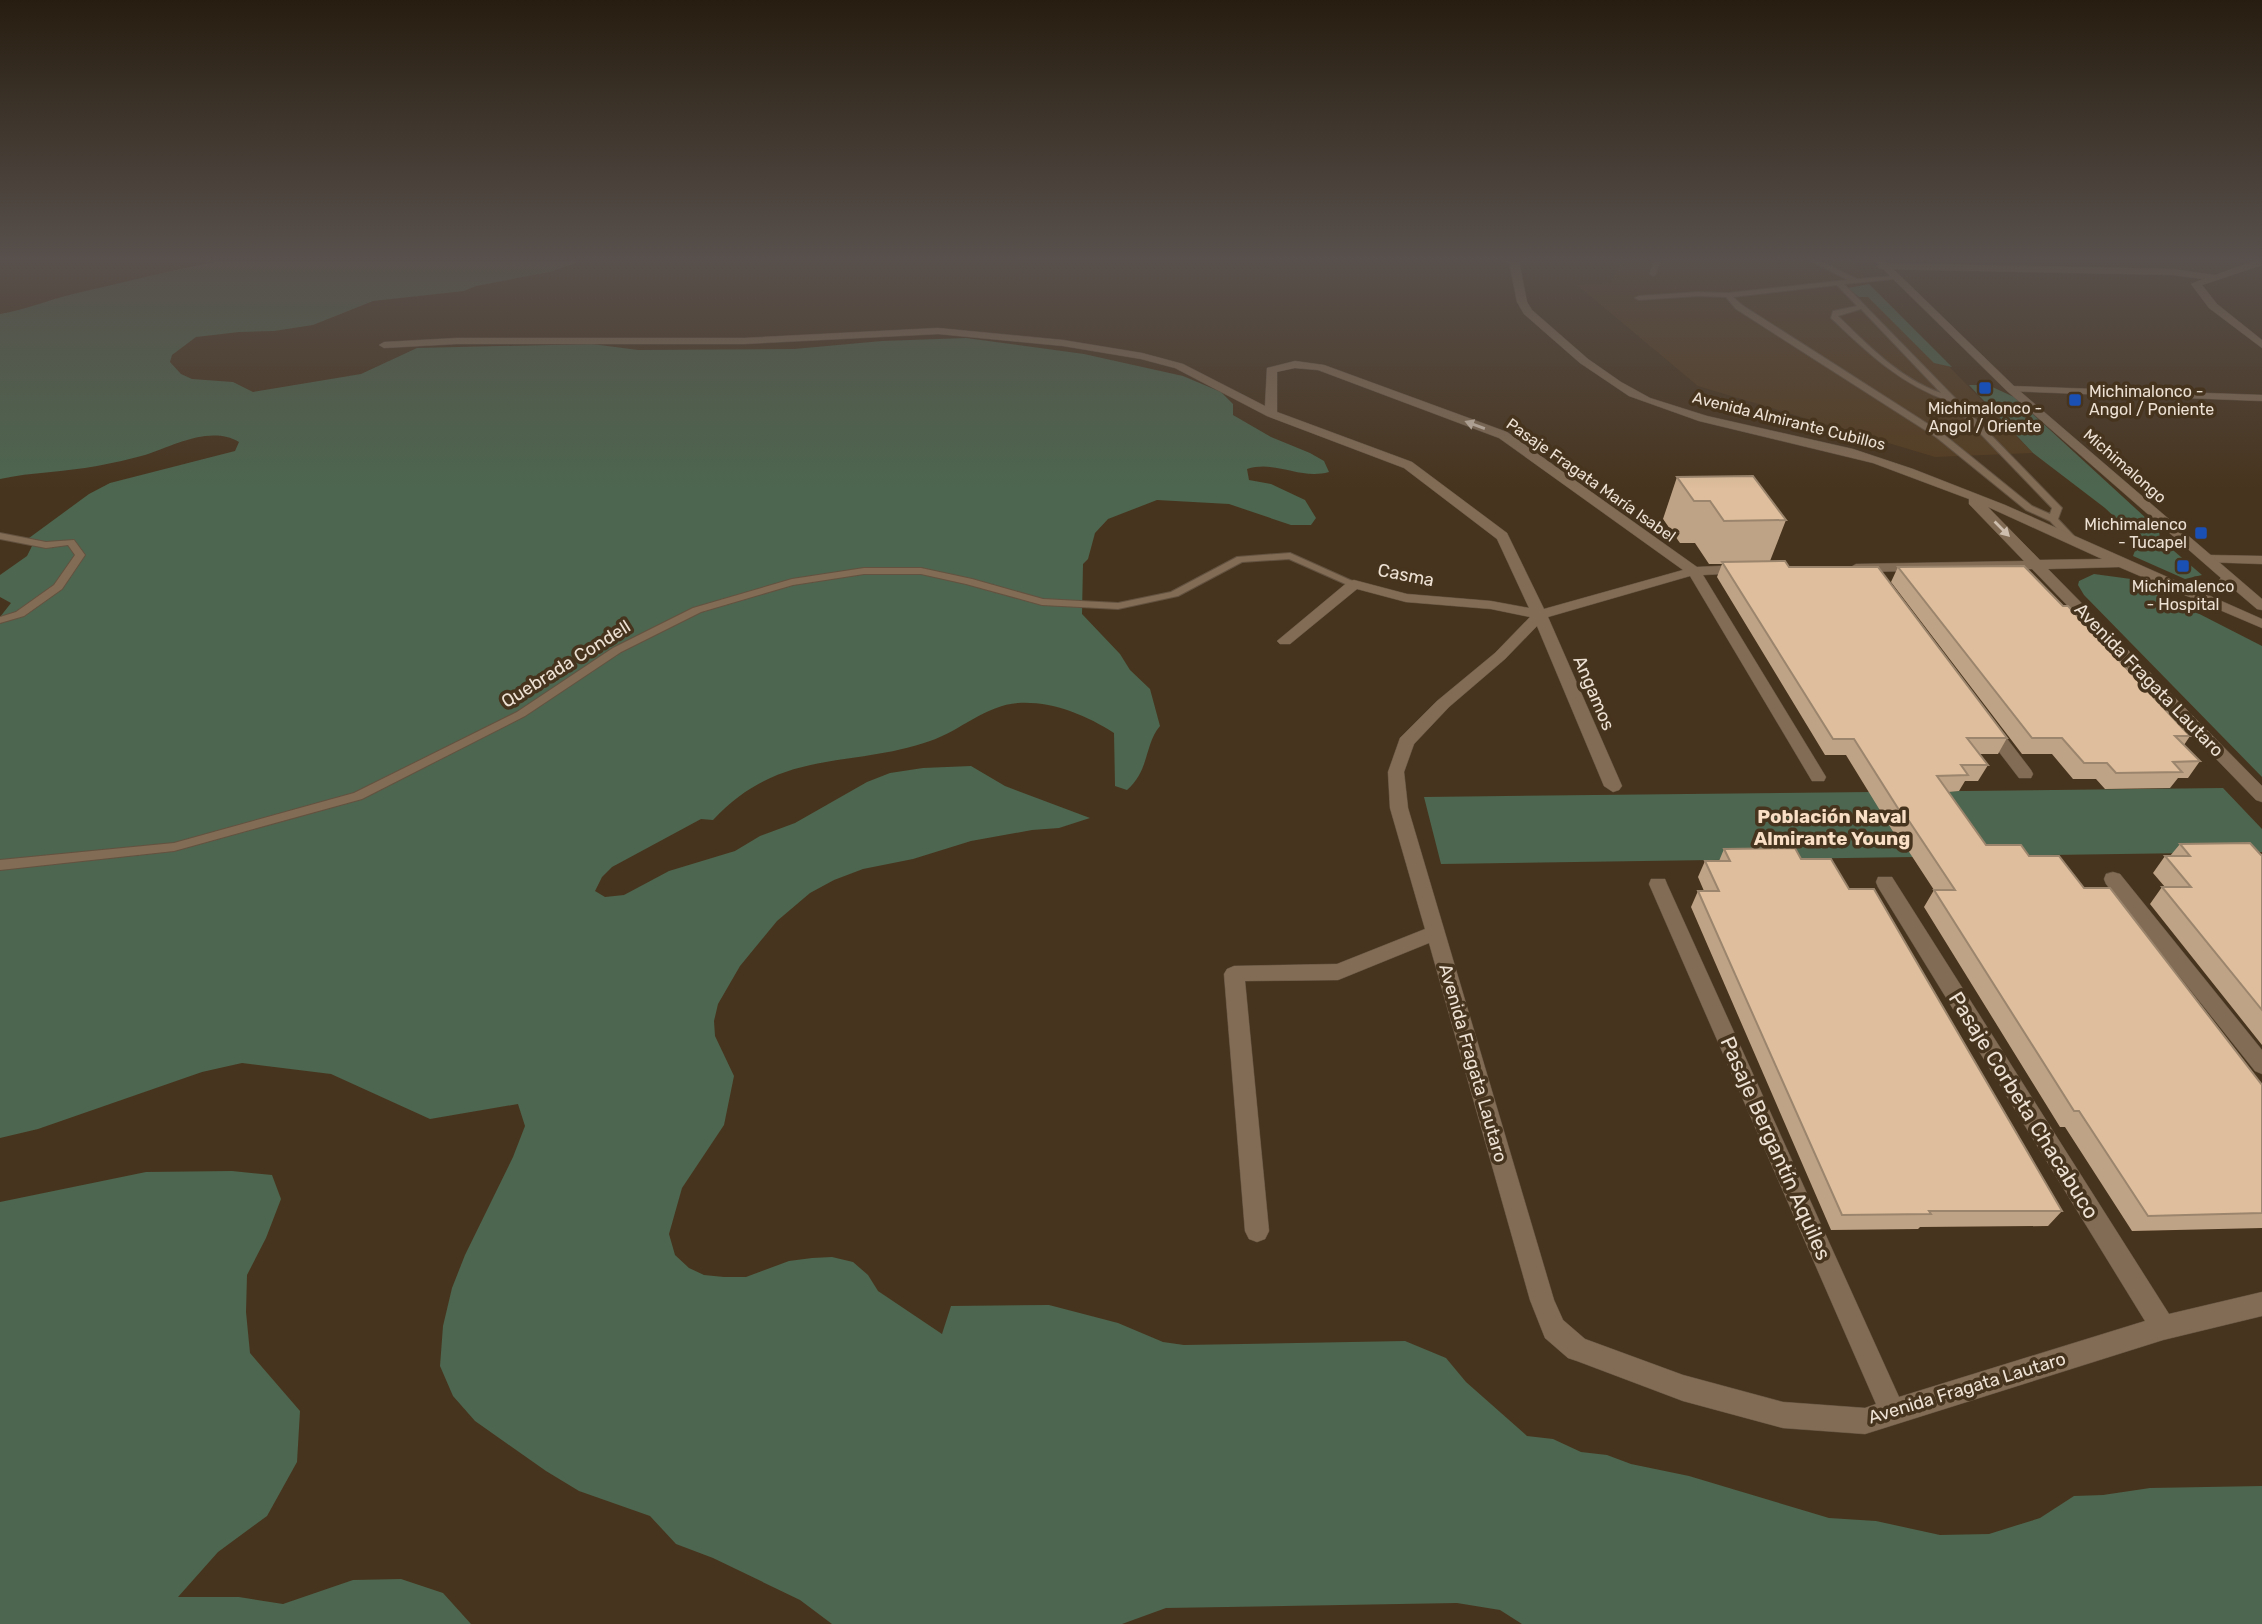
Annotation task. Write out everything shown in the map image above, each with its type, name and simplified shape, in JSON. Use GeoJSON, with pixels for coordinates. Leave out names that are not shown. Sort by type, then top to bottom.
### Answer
{"type":"FeatureCollection","features":[{"type":"Feature","properties":{"kind":"street"},"geometry":{"type":"LineString","coordinates":[[384,345],[483,341],[744,341],[826,337]]}},
{"type":"Feature","properties":{"kind":"street"},"geometry":{"type":"LineString","coordinates":[[1014,337],[1142,356],[1178,366],[1271,414],[1408,466],[1502,536],[1515,559],[1529,598],[1540,615]]}},
{"type":"Feature","properties":{"kind":"street","name":"Avenida Almirante Cubillos"},"geometry":{"type":"LineString","coordinates":[[1558,337],[1599,371],[1644,400],[1712,420],[1874,460],[1967,494],[2262,624]]}},
{"type":"Feature","properties":{"kind":"street","name":"Michimalongo"},"geometry":{"type":"LineString","coordinates":[[1956,337],[2011,389],[2262,606]]}},
{"type":"Feature","properties":{"kind":"street","name":"Pasaje Fragata María Isabel"},"geometry":{"type":"LineString","coordinates":[[1271,414],[1270,370],[1278,366],[1305,364],[1503,435],[1694,571]]}},
{"type":"Feature","properties":{"kind":"street"},"geometry":{"type":"LineString","coordinates":[[2011,389],[2262,397]]}},
{"type":"Feature","properties":{"kind":"street","name":"Avenida Fragata Lautaro"},"geometry":{"type":"LineString","coordinates":[[1967,494],[2262,796]]}},
{"type":"Feature","properties":{"kind":"street"},"geometry":{"type":"LineString","coordinates":[[2209,559],[2262,559]]}},
{"type":"Feature","properties":{"kind":"street"},"geometry":{"type":"LineString","coordinates":[[1842,568],[1874,573],[2121,563]]}},
{"type":"Feature","properties":{"kind":"street","name":"Avenida Fragata Lautaro"},"geometry":{"type":"LineString","coordinates":[[1759,569],[1694,571],[1540,615],[1500,656],[1443,704],[1406,742],[1396,772],[1399,808],[1542,1300],[1554,1329],[1577,1349],[1683,1388],[1783,1416],[1865,1421],[2163,1328],[2262,1304]]}},
{"type":"Feature","properties":{"kind":"street"},"geometry":{"type":"LineString","coordinates":[[1694,571],[1818,777]]}},
{"type":"Feature","properties":{"kind":"street"},"geometry":{"type":"LineString","coordinates":[[2187,590],[2217,590],[2230,578]]}},
{"type":"Feature","properties":{"kind":"street","name":"Casma"},"geometry":{"type":"LineString","coordinates":[[1285,641],[1354,583],[1406,598],[1491,605],[1540,615]]}},
{"type":"Feature","properties":{"kind":"street","name":"Angamos"},"geometry":{"type":"LineString","coordinates":[[1540,615],[1613,786]]}},
{"type":"Feature","properties":{"kind":"street"},"geometry":{"type":"LineString","coordinates":[[1976,709],[2025,774]]}},
{"type":"Feature","properties":{"kind":"street"},"geometry":{"type":"LineString","coordinates":[[2113,879],[2262,1065]]}},
{"type":"Feature","properties":{"kind":"street","name":"Pasaje Corbeta Chacabuco"},"geometry":{"type":"LineString","coordinates":[[1885,882],[2163,1328]]}},
{"type":"Feature","properties":{"kind":"street","name":"Pasaje Bergantín Aquiles"},"geometry":{"type":"LineString","coordinates":[[1658,884],[1893,1413]]}},
{"type":"Feature","properties":{"kind":"street"},"geometry":{"type":"LineString","coordinates":[[1257,1231],[1234,974],[1338,972],[1435,933]]}},
{"type":"Feature","properties":{"kind":"lane"},"geometry":{"type":"LineString","coordinates":[[1786,337],[1939,435],[2029,508],[2053,519],[2071,538]]}},
{"type":"Feature","properties":{"kind":"lane"},"geometry":{"type":"LineString","coordinates":[[1858,337],[1910,383],[1931,394],[1952,399]]}},
{"type":"Feature","properties":{"kind":"lane"},"geometry":{"type":"LineString","coordinates":[[1891,337],[2057,508],[2053,519]]}},
{"type":"Feature","properties":{"kind":"lane"},"geometry":{"type":"LineString","coordinates":[[0,536],[46,545],[71,542],[80,555],[58,587],[20,614],[0,620]]}},
{"type":"Feature","properties":{"kind":"lane","name":"Quebrada Condell"},"geometry":{"type":"LineString","coordinates":[[0,865],[174,847],[358,796],[521,715],[617,650],[697,610],[792,582],[864,571],[921,571],[1042,602],[1118,606],[1174,594],[1240,559],[1290,556],[1354,583]]}},
{"type":"Feature","properties":{"kind":"shaded area"},"geometry":{"type":"Polygon","coordinates":[[[1639,337],[1920,337],[2033,453],[1935,457],[1698,386],[1639,337]]]}},
{"type":"Feature","properties":{"kind":"green space"},"geometry":{"type":"Polygon","coordinates":[[[0,337],[198,337],[172,355],[170,362],[181,374],[192,379],[233,382],[253,392],[361,374],[417,348],[592,344],[638,350],[794,349],[882,341],[966,338],[1084,354],[1183,376],[1221,392],[1233,404],[1233,415],[1271,437],[1324,461],[1329,472],[1308,474],[1268,467],[1247,469],[1249,480],[1271,484],[1305,500],[1316,518],[1311,525],[1291,525],[1229,504],[1157,500],[1108,519],[1095,533],[1088,559],[1083,564],[1082,614],[1150,689],[1160,726],[1151,741],[1140,774],[1127,790],[1115,786],[1114,733],[1092,720],[1056,707],[1018,703],[995,708],[930,741],[790,770],[764,781],[739,797],[713,820],[701,819],[612,867],[602,877],[595,891],[605,897],[624,895],[669,871],[735,851],[760,836],[795,823],[867,782],[890,773],[923,768],[971,766],[1005,786],[1090,818],[1059,828],[971,841],[913,859],[863,869],[810,893],[777,921],[740,966],[718,1004],[714,1021],[715,1036],[734,1076],[724,1125],[682,1188],[669,1234],[675,1255],[689,1268],[704,1275],[724,1277],[746,1277],[789,1261],[812,1258],[832,1257],[853,1262],[868,1275],[878,1291],[942,1334],[951,1306],[1049,1305],[1118,1323],[1163,1342],[1184,1345],[1405,1341],[1446,1358],[1466,1382],[1527,1436],[1553,1439],[1581,1452],[1607,1455],[1631,1464],[1689,1476],[1829,1518],[1876,1521],[1940,1535],[1989,1534],[2040,1518],[2074,1496],[2150,1488],[2262,1486],[2262,1624],[1522,1624],[1500,1610],[1457,1603],[1166,1608],[1122,1624],[832,1624],[800,1600],[713,1558],[676,1544],[650,1516],[579,1491],[475,1421],[453,1396],[440,1366],[443,1326],[452,1288],[465,1255],[513,1157],[525,1126],[518,1104],[430,1119],[331,1074],[242,1063],[202,1072],[38,1129],[0,1138],[0,617],[11,603],[0,597],[0,575],[27,556],[32,546],[29,538],[89,494],[110,483],[235,451],[239,442],[228,437],[204,436],[109,464],[0,479],[0,337]]]}},
{"type":"Feature","properties":{"kind":"green space"},"geometry":{"type":"Polygon","coordinates":[[[1908,337],[1922,337],[1952,367],[1934,363],[1908,337]]]}},
{"type":"Feature","properties":{"kind":"green space"},"geometry":{"type":"Polygon","coordinates":[[[1969,385],[1988,385],[2014,397],[2159,530],[2160,539],[2202,575],[2185,579],[2133,556],[2139,540],[2105,508],[2033,453],[1969,385]]]}},
{"type":"Feature","properties":{"kind":"green space"},"geometry":{"type":"Polygon","coordinates":[[[2094,574],[2131,579],[2262,646],[2262,777],[2084,595],[2078,585],[2079,581],[2094,574]]]}},
{"type":"Feature","properties":{"kind":"green space"},"geometry":{"type":"Polygon","coordinates":[[[2223,788],[2262,829],[2262,852],[1441,864],[1424,797],[2223,788]]]}},
{"type":"Feature","properties":{"kind":"green space"},"geometry":{"type":"Polygon","coordinates":[[[232,1171],[272,1175],[281,1199],[266,1238],[247,1275],[246,1312],[250,1353],[300,1411],[297,1462],[267,1516],[218,1552],[178,1597],[239,1597],[283,1604],[353,1580],[401,1579],[443,1593],[471,1624],[0,1624],[0,1202],[146,1172],[232,1171]]]}},
{"type":"Feature","properties":{"kind":"building"},"geometry":{"type":"Polygon","coordinates":[[[1753,476],[1786,520],[1724,521],[1710,501],[1694,501],[1677,477],[1753,476]]]}},
{"type":"Feature","properties":{"kind":"building"},"geometry":{"type":"Polygon","coordinates":[[[1785,561],[1789,567],[1878,567],[2007,738],[1967,738],[1988,765],[1961,765],[1968,775],[1937,776],[1986,845],[2021,845],[2029,856],[2059,856],[2084,888],[2110,888],[2262,1085],[2262,1213],[2148,1216],[2079,1111],[2074,1111],[1934,890],[1955,890],[1909,821],[1906,821],[1854,739],[1833,739],[1722,562],[1785,561]]]}},
{"type":"Feature","properties":{"kind":"building"},"geometry":{"type":"Polygon","coordinates":[[[2024,566],[2063,606],[2068,606],[2190,736],[2175,736],[2200,761],[2173,762],[2182,772],[2116,773],[2107,763],[2084,763],[2062,738],[2032,738],[1898,567],[2024,566]]]}},
{"type":"Feature","properties":{"kind":"building"},"geometry":{"type":"Polygon","coordinates":[[[2250,843],[2262,855],[2262,1010],[2162,887],[2191,887],[2165,856],[2190,856],[2180,844],[2250,843]]]}},
{"type":"Feature","properties":{"kind":"building"},"geometry":{"type":"Polygon","coordinates":[[[1795,848],[1801,859],[1831,859],[1849,889],[1874,889],[2062,1211],[1929,1211],[1931,1214],[1842,1215],[1698,891],[1719,891],[1705,861],[1730,861],[1724,849],[1795,848]]]}},
{"type":"Feature","properties":{"kind":"place","name":"Michimalonco - Angol / Oriente"},"geometry":{"type":"Point","coordinates":[1985,388]}},
{"type":"Feature","properties":{"kind":"place","name":"Michimalonco - Angol / Poniente"},"geometry":{"type":"Point","coordinates":[2075,400]}},
{"type":"Feature","properties":{"kind":"place","name":"Michimalenco - Tucapel"},"geometry":{"type":"Point","coordinates":[2201,533]}},
{"type":"Feature","properties":{"kind":"place","name":"Michimalenco - Hospital"},"geometry":{"type":"Point","coordinates":[2183,566]}},
{"type":"Feature","properties":{"kind":"district","name":"Población Naval Almirante Young"},"geometry":{"type":"Point","coordinates":[1832,827]}}]}
